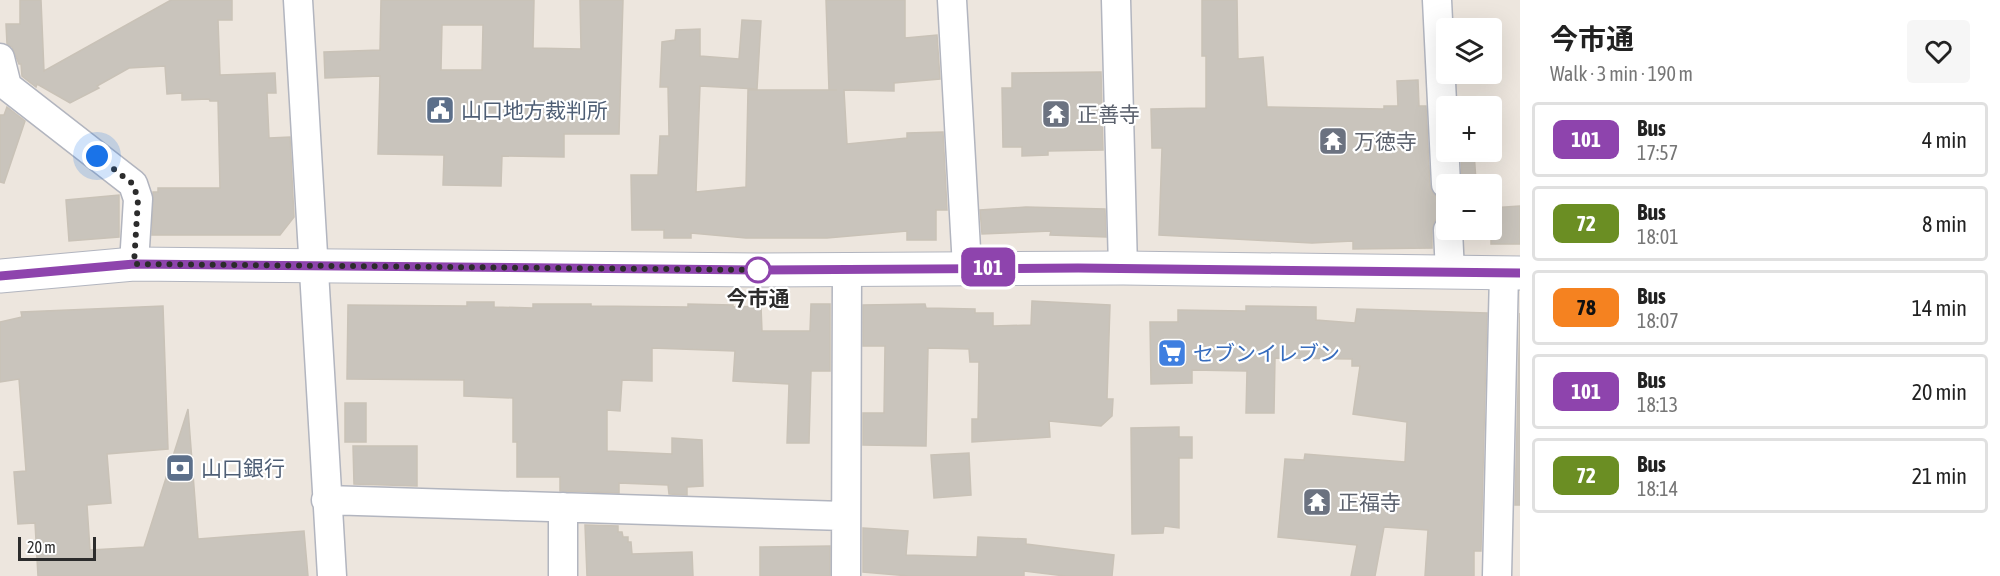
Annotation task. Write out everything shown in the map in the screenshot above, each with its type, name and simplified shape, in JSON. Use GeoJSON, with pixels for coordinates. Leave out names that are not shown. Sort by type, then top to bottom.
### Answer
{"type":"FeatureCollection","features":[{"type":"Feature","properties":{"kind":"main road"},"geometry":{"type":"LineString","coordinates":[[0,276],[134,264],[848,269],[1123,268],[1512,273]]}},
{"type":"Feature","properties":{"kind":"street"},"geometry":{"type":"LineString","coordinates":[[298,0],[332,576]]}},
{"type":"Feature","properties":{"kind":"street"},"geometry":{"type":"LineString","coordinates":[[952,0],[968,267]]}},
{"type":"Feature","properties":{"kind":"street"},"geometry":{"type":"LineString","coordinates":[[1116,0],[1123,268]]}},
{"type":"Feature","properties":{"kind":"street"},"geometry":{"type":"LineString","coordinates":[[1437,0],[1446,174]]}},
{"type":"Feature","properties":{"kind":"street"},"geometry":{"type":"LineString","coordinates":[[0,58],[7,86],[133,184],[138,199],[134,264]]}},
{"type":"Feature","properties":{"kind":"street"},"geometry":{"type":"LineString","coordinates":[[1448,240],[1450,273]]}},
{"type":"Feature","properties":{"kind":"street"},"geometry":{"type":"LineString","coordinates":[[846,576],[844,516],[848,269]]}},
{"type":"Feature","properties":{"kind":"street"},"geometry":{"type":"LineString","coordinates":[[1497,576],[1512,273]]}},
{"type":"Feature","properties":{"kind":"street"},"geometry":{"type":"LineString","coordinates":[[327,500],[844,516]]}},
{"type":"Feature","properties":{"kind":"street"},"geometry":{"type":"LineString","coordinates":[[563,507],[563,576]]}},
{"type":"Feature","properties":{"kind":"building"},"geometry":{"type":"Polygon","coordinates":[[[20,0],[41,0],[44,71],[171,0],[232,0],[232,20],[218,20],[220,75],[275,73],[276,93],[267,93],[269,138],[290,137],[294,217],[280,235],[152,235],[153,192],[158,192],[158,188],[220,188],[218,101],[182,100],[182,93],[167,94],[165,66],[129,68],[97,86],[99,88],[70,103],[37,84],[36,87],[22,76],[21,64],[12,47],[7,44],[6,24],[20,24],[20,0]]]}},
{"type":"Feature","properties":{"kind":"building"},"geometry":{"type":"Polygon","coordinates":[[[381,0],[534,0],[533,48],[581,49],[580,0],[623,0],[619,134],[564,134],[564,157],[502,156],[501,186],[443,185],[444,155],[378,154],[380,76],[325,78],[324,52],[380,50],[381,0]],[[442,25],[441,70],[482,70],[483,25],[442,25]]]}},
{"type":"Feature","properties":{"kind":"building"},"geometry":{"type":"Polygon","coordinates":[[[826,0],[905,0],[905,38],[937,35],[940,79],[894,83],[894,91],[844,90],[847,144],[907,138],[907,133],[943,132],[947,210],[936,210],[936,240],[907,240],[907,231],[827,238],[746,238],[691,233],[691,238],[664,238],[664,230],[632,230],[631,175],[658,175],[660,136],[669,136],[668,87],[660,87],[662,42],[675,40],[676,30],[700,29],[700,56],[739,59],[742,20],[761,21],[757,89],[700,86],[696,192],[746,187],[748,90],[829,90],[826,0]]]}},
{"type":"Feature","properties":{"kind":"building"},"geometry":{"type":"Polygon","coordinates":[[[1202,0],[1237,0],[1238,59],[1263,57],[1267,107],[1384,109],[1384,106],[1398,106],[1397,81],[1418,80],[1419,106],[1426,106],[1430,185],[1436,196],[1436,220],[1432,230],[1432,248],[1353,249],[1353,241],[1312,243],[1159,235],[1162,148],[1152,148],[1151,109],[1206,108],[1206,56],[1202,56],[1202,0]]]}},
{"type":"Feature","properties":{"kind":"building","name":"正善寺"},"geometry":{"type":"Polygon","coordinates":[[[1101,72],[1103,150],[1048,151],[1048,155],[1022,156],[1022,147],[1003,147],[1002,88],[1012,88],[1012,73],[1101,72]]]}},
{"type":"Feature","properties":{"kind":"building"},"geometry":{"type":"Polygon","coordinates":[[[7,107],[25,121],[4,183],[0,182],[0,115],[4,115],[7,107]]]}},
{"type":"Feature","properties":{"kind":"building"},"geometry":{"type":"Polygon","coordinates":[[[1461,162],[1475,162],[1476,174],[1462,174],[1461,162]]]}},
{"type":"Feature","properties":{"kind":"building"},"geometry":{"type":"Polygon","coordinates":[[[119,195],[119,237],[69,241],[66,200],[119,195]]]}},
{"type":"Feature","properties":{"kind":"building"},"geometry":{"type":"Polygon","coordinates":[[[1520,206],[1520,244],[1491,244],[1491,240],[1502,240],[1502,207],[1520,206]]]}},
{"type":"Feature","properties":{"kind":"building"},"geometry":{"type":"Polygon","coordinates":[[[1026,207],[1105,209],[1106,237],[1050,235],[1051,231],[982,234],[980,210],[1026,207]]]}},
{"type":"Feature","properties":{"kind":"building"},"geometry":{"type":"Polygon","coordinates":[[[1032,301],[1110,305],[1107,399],[1113,399],[1112,416],[1101,426],[1049,421],[1050,437],[972,442],[972,419],[978,419],[979,362],[970,362],[969,349],[928,348],[926,446],[863,445],[863,413],[884,413],[885,346],[863,346],[863,305],[925,304],[926,308],[975,309],[975,313],[993,313],[993,326],[1031,325],[1032,301]]]}},
{"type":"Feature","properties":{"kind":"building"},"geometry":{"type":"Polygon","coordinates":[[[467,302],[494,302],[494,307],[533,308],[533,304],[761,306],[762,331],[810,331],[811,304],[830,304],[830,371],[811,371],[809,443],[787,443],[789,384],[733,381],[735,351],[652,348],[652,381],[622,380],[620,411],[607,410],[607,451],[672,454],[672,438],[702,440],[703,486],[687,487],[687,495],[669,494],[668,485],[619,483],[619,493],[560,491],[560,477],[517,477],[517,442],[513,442],[513,398],[464,396],[464,380],[347,379],[348,305],[467,306],[467,302]]]}},
{"type":"Feature","properties":{"kind":"building"},"geometry":{"type":"Polygon","coordinates":[[[163,306],[168,449],[107,454],[111,503],[87,505],[90,550],[144,547],[188,409],[198,539],[304,531],[308,576],[38,576],[35,523],[18,524],[14,472],[26,471],[19,379],[0,382],[0,322],[22,317],[21,312],[163,306]]]}},
{"type":"Feature","properties":{"kind":"building"},"geometry":{"type":"Polygon","coordinates":[[[1246,306],[1316,307],[1316,320],[1355,323],[1357,309],[1487,313],[1481,551],[1474,551],[1474,576],[1425,576],[1428,530],[1384,527],[1375,576],[1351,576],[1357,545],[1278,537],[1285,459],[1304,460],[1305,454],[1405,462],[1407,422],[1353,414],[1360,366],[1352,366],[1352,359],[1275,358],[1274,413],[1246,413],[1247,371],[1192,370],[1192,383],[1151,384],[1150,322],[1178,322],[1178,310],[1246,311],[1246,306]]]}},
{"type":"Feature","properties":{"kind":"building"},"geometry":{"type":"Polygon","coordinates":[[[1520,313],[1520,505],[1515,505],[1520,313]]]}},
{"type":"Feature","properties":{"kind":"building"},"geometry":{"type":"Polygon","coordinates":[[[345,403],[366,403],[366,442],[345,442],[345,403]]]}},
{"type":"Feature","properties":{"kind":"building"},"geometry":{"type":"Polygon","coordinates":[[[1179,427],[1179,437],[1192,437],[1192,458],[1179,458],[1179,528],[1164,526],[1163,533],[1132,534],[1131,428],[1179,427]]]}},
{"type":"Feature","properties":{"kind":"building"},"geometry":{"type":"Polygon","coordinates":[[[353,446],[417,446],[417,486],[354,484],[353,446]]]}},
{"type":"Feature","properties":{"kind":"building"},"geometry":{"type":"Polygon","coordinates":[[[969,453],[971,495],[934,498],[931,455],[969,453]]]}},
{"type":"Feature","properties":{"kind":"building"},"geometry":{"type":"Polygon","coordinates":[[[585,525],[618,526],[618,532],[622,532],[623,537],[628,537],[628,542],[631,542],[632,554],[692,552],[693,576],[587,576],[585,525]]]}},
{"type":"Feature","properties":{"kind":"building"},"geometry":{"type":"Polygon","coordinates":[[[863,528],[908,531],[906,555],[977,557],[978,537],[1026,539],[1026,544],[1114,555],[1112,576],[1065,576],[1024,571],[1024,576],[909,576],[863,572],[863,528]]]}},
{"type":"Feature","properties":{"kind":"building"},"geometry":{"type":"Polygon","coordinates":[[[830,546],[830,576],[760,576],[760,547],[830,546]]]}},
{"type":"Feature","properties":{"kind":"bus line","name":"101"},"geometry":{"type":"LineString","coordinates":[[0,276],[134,264],[758,270],[968,267],[1520,273]]}},
{"type":"Feature","properties":{"kind":"place","name":"山口地方裁判所"},"geometry":{"type":"Point","coordinates":[440,110]}},
{"type":"Feature","properties":{"kind":"place","name":"正善寺"},"geometry":{"type":"Point","coordinates":[1056,114]}},
{"type":"Feature","properties":{"kind":"place","name":"万徳寺"},"geometry":{"type":"Point","coordinates":[1333,141]}},
{"type":"Feature","properties":{"kind":"place","name":"今市通"},"geometry":{"type":"Point","coordinates":[758,270]}},
{"type":"Feature","properties":{"kind":"place","name":"セブンイレブン"},"geometry":{"type":"Point","coordinates":[1172,353]}},
{"type":"Feature","properties":{"kind":"place","name":"山口銀行"},"geometry":{"type":"Point","coordinates":[180,468]}},
{"type":"Feature","properties":{"kind":"place","name":"正福寺"},"geometry":{"type":"Point","coordinates":[1317,502]}},
{"type":"Feature","properties":{"kind":"route"},"geometry":{"type":"LineString","coordinates":[[97,156],[133,184],[138,199],[134,264],[758,270]]}}]}
